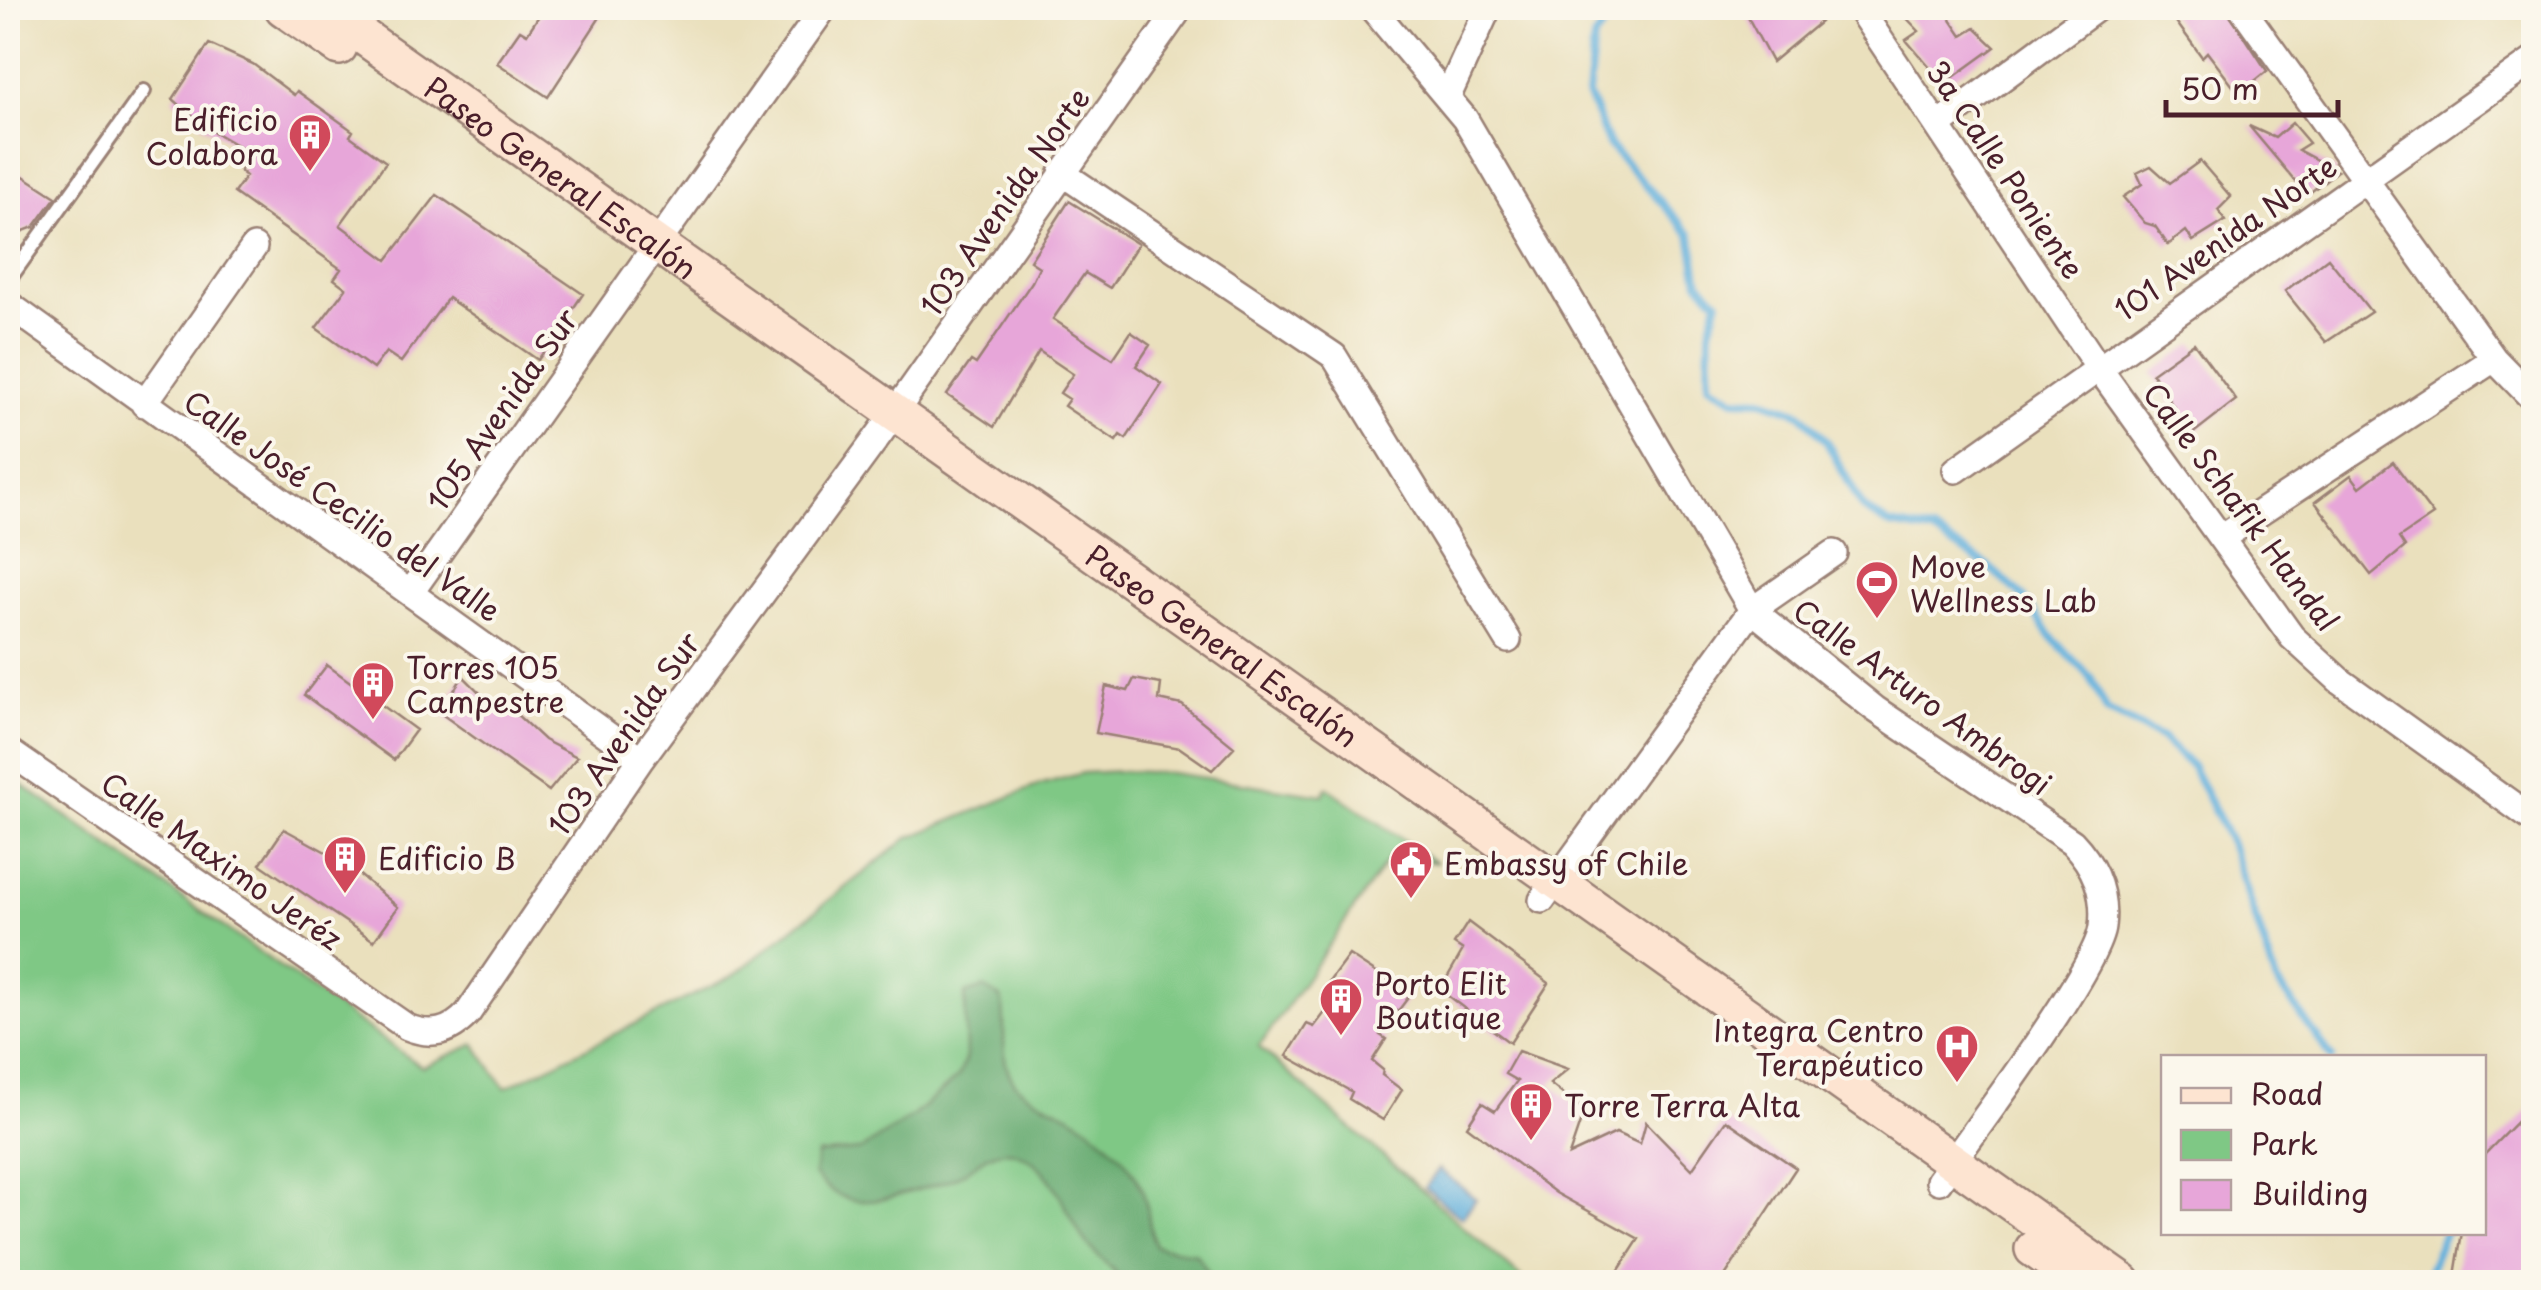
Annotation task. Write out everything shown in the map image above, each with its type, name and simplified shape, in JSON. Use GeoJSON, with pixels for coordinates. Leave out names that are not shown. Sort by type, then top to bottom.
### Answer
{"type":"FeatureCollection","features":[{"type":"Feature","properties":{"kind":"street","name":"Paseo General Escalón"},"geometry":{"type":"LineString","coordinates":[[283,8],[650,254]]}},
{"type":"Feature","properties":{"kind":"street","name":"Paseo General Escalón"},"geometry":{"type":"LineString","coordinates":[[322,8],[650,254],[1945,1172],[2080,1282]]}},
{"type":"Feature","properties":{"kind":"street","name":"105 Avenida Sur"},"geometry":{"type":"LineString","coordinates":[[411,592],[824,8]]}},
{"type":"Feature","properties":{"kind":"street","name":"103 Avenida Norte"},"geometry":{"type":"LineString","coordinates":[[888,423],[1180,8]]}},
{"type":"Feature","properties":{"kind":"street","name":"Calle Arturo Ambrogi"},"geometry":{"type":"LineString","coordinates":[[1372,8],[1448,96],[1752,610],[1875,709],[2072,842],[2090,862],[2101,889],[2102,930],[2084,969],[1945,1172]]}},
{"type":"Feature","properties":{"kind":"street"},"geometry":{"type":"LineString","coordinates":[[1448,96],[1488,8]]}},
{"type":"Feature","properties":{"kind":"street","name":"3a Calle Poniente"},"geometry":{"type":"LineString","coordinates":[[1858,8],[2098,366]]}},
{"type":"Feature","properties":{"kind":"street"},"geometry":{"type":"LineString","coordinates":[[1939,125],[2097,8]]}},
{"type":"Feature","properties":{"kind":"street"},"geometry":{"type":"LineString","coordinates":[[2242,8],[2494,359],[2534,400]]}},
{"type":"Feature","properties":{"kind":"street","name":"101 Avenida Norte"},"geometry":{"type":"LineString","coordinates":[[1956,470],[2534,60]]}},
{"type":"Feature","properties":{"kind":"street"},"geometry":{"type":"LineString","coordinates":[[1062,173],[1334,356],[1508,640]]}},
{"type":"Feature","properties":{"kind":"street"},"geometry":{"type":"LineString","coordinates":[[144,404],[254,247]]}},
{"type":"Feature","properties":{"kind":"street","name":"Calle José Cecilio del Valle"},"geometry":{"type":"LineString","coordinates":[[8,304],[641,759]]}},
{"type":"Feature","properties":{"kind":"street"},"geometry":{"type":"LineString","coordinates":[[2223,537],[2494,359]]}},
{"type":"Feature","properties":{"kind":"street","name":"Calle Schafik Handal"},"geometry":{"type":"LineString","coordinates":[[2098,366],[2223,537],[2279,622],[2322,666],[2534,820]]}},
{"type":"Feature","properties":{"kind":"street","name":"103 Avenida Sur"},"geometry":{"type":"LineString","coordinates":[[400,1022],[434,1033],[454,1025],[468,1013],[641,759],[888,423]]}},
{"type":"Feature","properties":{"kind":"street"},"geometry":{"type":"LineString","coordinates":[[1549,890],[1752,610],[1834,553]]}},
{"type":"Feature","properties":{"kind":"street","name":"Calle Maximo Jeréz"},"geometry":{"type":"LineString","coordinates":[[8,751],[400,1022]]}},
{"type":"Feature","properties":{"kind":"street","name":"Paseo General Escalón"},"geometry":{"type":"LineString","coordinates":[[1945,1172],[2123,1282]]}},
{"type":"Feature","properties":{"kind":"lane"},"geometry":{"type":"LineString","coordinates":[[8,281],[144,91]]}},
{"type":"Feature","properties":{"kind":"green space"},"geometry":{"type":"Polygon","coordinates":[[[1083,773],[1171,773],[1323,795],[1327,787],[1437,863],[1390,856],[1259,1047],[1526,1282],[8,1282],[8,775],[422,1067],[475,1044],[505,1088],[734,975],[908,838],[1039,785],[1083,773]]]}},
{"type":"Feature","properties":{"kind":"green space"},"geometry":{"type":"Polygon","coordinates":[[[984,988],[1001,998],[1004,1051],[1013,1080],[1032,1096],[1082,1122],[1112,1147],[1141,1187],[1155,1246],[1196,1254],[1215,1282],[1121,1282],[1086,1244],[1048,1177],[1017,1153],[994,1153],[949,1180],[870,1201],[836,1194],[814,1175],[817,1154],[861,1150],[913,1116],[959,1076],[966,1057],[965,994],[984,988]]]}},
{"type":"Feature","properties":{"kind":"water"},"geometry":{"type":"Polygon","coordinates":[[[1439,1169],[1476,1199],[1462,1218],[1425,1188],[1439,1169]]]}},
{"type":"Feature","properties":{"kind":"building"},"geometry":{"type":"Polygon","coordinates":[[[544,8],[606,8],[548,97],[497,63],[520,30],[527,34],[544,8]]]}},
{"type":"Feature","properties":{"kind":"building"},"geometry":{"type":"Polygon","coordinates":[[[1743,8],[1811,8],[1820,22],[1772,62],[1743,8]]]}},
{"type":"Feature","properties":{"kind":"building"},"geometry":{"type":"Polygon","coordinates":[[[1897,8],[1943,8],[1962,36],[1975,28],[1995,47],[1944,84],[1906,40],[1919,31],[1897,8]]]}},
{"type":"Feature","properties":{"kind":"building"},"geometry":{"type":"Polygon","coordinates":[[[2166,8],[2226,8],[2267,71],[2239,94],[2207,52],[2202,57],[2166,8]]]}},
{"type":"Feature","properties":{"kind":"building"},"geometry":{"type":"Polygon","coordinates":[[[209,44],[253,64],[294,95],[297,91],[353,131],[350,136],[386,162],[340,225],[387,260],[437,195],[583,294],[538,360],[448,298],[401,362],[386,352],[373,369],[316,328],[346,288],[334,279],[341,269],[234,193],[246,176],[240,171],[252,154],[204,126],[173,99],[209,44]]]}},
{"type":"Feature","properties":{"kind":"building"},"geometry":{"type":"Polygon","coordinates":[[[2292,123],[2309,143],[2298,150],[2337,171],[2307,195],[2249,126],[2275,138],[2292,123]]]}},
{"type":"Feature","properties":{"kind":"building"},"geometry":{"type":"Polygon","coordinates":[[[2200,161],[2231,197],[2218,210],[2225,221],[2193,241],[2186,231],[2168,245],[2155,226],[2145,223],[2123,197],[2142,184],[2137,173],[2151,166],[2170,183],[2200,161]]]}},
{"type":"Feature","properties":{"kind":"building"},"geometry":{"type":"Polygon","coordinates":[[[8,166],[56,197],[34,227],[8,237],[8,166]]]}},
{"type":"Feature","properties":{"kind":"building"},"geometry":{"type":"Polygon","coordinates":[[[1069,201],[1138,244],[1110,288],[1085,273],[1053,319],[1113,359],[1131,332],[1150,345],[1136,366],[1162,384],[1126,439],[1120,435],[1116,441],[1064,406],[1069,399],[1060,393],[1073,374],[1039,351],[994,427],[947,395],[971,361],[976,364],[1032,282],[1039,267],[1030,261],[1069,201]]]}},
{"type":"Feature","properties":{"kind":"building"},"geometry":{"type":"Polygon","coordinates":[[[2328,258],[2371,312],[2326,342],[2285,291],[2328,258]]]}},
{"type":"Feature","properties":{"kind":"building"},"geometry":{"type":"Polygon","coordinates":[[[2194,343],[2236,400],[2191,435],[2152,373],[2194,343]]]}},
{"type":"Feature","properties":{"kind":"building"},"geometry":{"type":"Polygon","coordinates":[[[2393,462],[2433,515],[2399,538],[2405,547],[2371,575],[2315,502],[2351,475],[2360,487],[2393,462]]]}},
{"type":"Feature","properties":{"kind":"building","name":"Torres 105 Campestre"},"geometry":{"type":"Polygon","coordinates":[[[327,665],[416,730],[394,760],[304,695],[327,665]]]}},
{"type":"Feature","properties":{"kind":"building"},"geometry":{"type":"Polygon","coordinates":[[[463,676],[488,701],[513,711],[544,740],[577,757],[549,791],[440,713],[463,676]]]}},
{"type":"Feature","properties":{"kind":"building"},"geometry":{"type":"Polygon","coordinates":[[[1134,679],[1161,684],[1159,700],[1182,705],[1234,747],[1212,770],[1180,748],[1096,733],[1106,686],[1128,691],[1134,679]]]}},
{"type":"Feature","properties":{"kind":"building","name":"Edificio B"},"geometry":{"type":"Polygon","coordinates":[[[284,829],[344,862],[398,907],[374,941],[260,864],[284,829]]]}},
{"type":"Feature","properties":{"kind":"building"},"geometry":{"type":"Polygon","coordinates":[[[1468,922],[1549,983],[1510,1043],[1440,990],[1463,950],[1454,944],[1468,922]]]}},
{"type":"Feature","properties":{"kind":"building","name":"Porto Elit Boutique"},"geometry":{"type":"Polygon","coordinates":[[[1349,955],[1410,995],[1380,1035],[1386,1039],[1372,1061],[1383,1070],[1382,1075],[1402,1090],[1383,1120],[1349,1099],[1352,1092],[1287,1056],[1307,1024],[1314,1027],[1339,994],[1325,987],[1349,955]]]}},
{"type":"Feature","properties":{"kind":"building"},"geometry":{"type":"Polygon","coordinates":[[[1518,1051],[1568,1069],[1550,1084],[1584,1111],[1569,1155],[1616,1133],[1640,1144],[1646,1122],[1692,1169],[1726,1120],[1796,1168],[1721,1282],[1631,1282],[1617,1273],[1639,1239],[1556,1193],[1467,1126],[1482,1103],[1495,1111],[1517,1081],[1505,1074],[1518,1051]]]}},
{"type":"Feature","properties":{"kind":"building"},"geometry":{"type":"Polygon","coordinates":[[[2534,1104],[2534,1282],[2454,1282],[2462,1235],[2486,1235],[2486,1153],[2534,1104]]]}},
{"type":"Feature","properties":{"kind":"waterway"},"geometry":{"type":"LineString","coordinates":[[1619,8],[1594,38],[1588,95],[1609,145],[1691,235],[1699,282],[1718,301],[1710,330],[1709,384],[1734,399],[1763,400],[1801,413],[1826,441],[1863,508],[1890,525],[1933,532],[1988,566],[2023,597],[2052,638],[2091,678],[2107,711],[2162,738],[2192,767],[2231,843],[2276,981],[2330,1055]]}},
{"type":"Feature","properties":{"kind":"waterway"},"geometry":{"type":"LineString","coordinates":[[2424,1282],[2444,1235]]}},
{"type":"Feature","properties":{"kind":"place","name":"Edificio Colabora"},"geometry":{"type":"Point","coordinates":[310,173]}},
{"type":"Feature","properties":{"kind":"place","name":"Move Wellness Lab"},"geometry":{"type":"Point","coordinates":[1877,620]}},
{"type":"Feature","properties":{"kind":"place","name":"Torres 105 Campestre"},"geometry":{"type":"Point","coordinates":[373,721]}},
{"type":"Feature","properties":{"kind":"place","name":"Edificio B"},"geometry":{"type":"Point","coordinates":[345,895]}},
{"type":"Feature","properties":{"kind":"place","name":"Embassy of Chile"},"geometry":{"type":"Point","coordinates":[1411,900]}},
{"type":"Feature","properties":{"kind":"place","name":"Porto Elit Boutique"},"geometry":{"type":"Point","coordinates":[1341,1037]}},
{"type":"Feature","properties":{"kind":"place","name":"Integra Centro Terapéutico"},"geometry":{"type":"Point","coordinates":[1957,1084]}},
{"type":"Feature","properties":{"kind":"place","name":"Torre Terra Alta"},"geometry":{"type":"Point","coordinates":[1531,1142]}}]}
